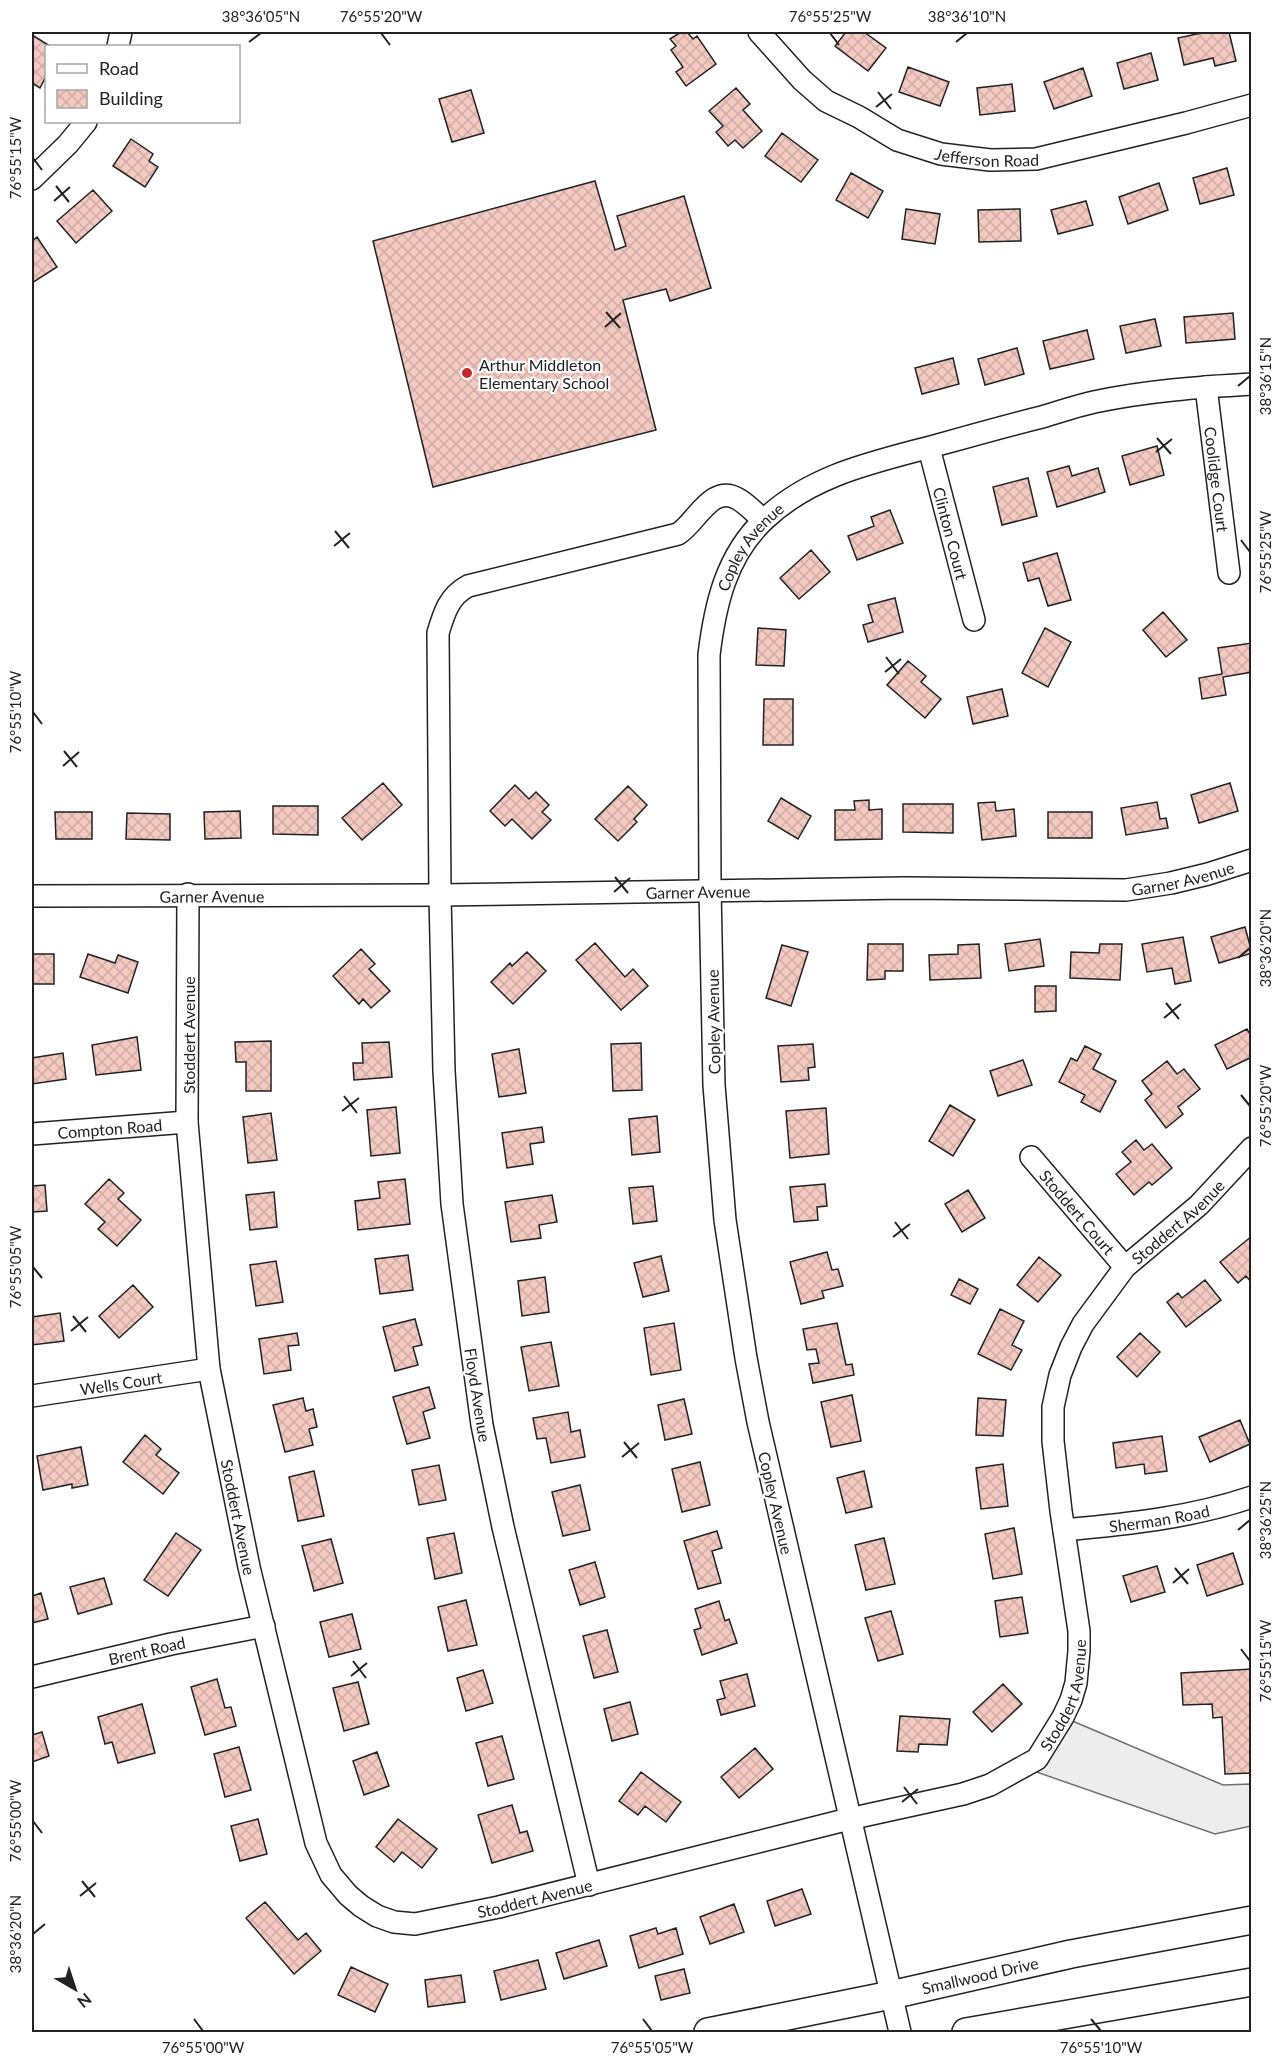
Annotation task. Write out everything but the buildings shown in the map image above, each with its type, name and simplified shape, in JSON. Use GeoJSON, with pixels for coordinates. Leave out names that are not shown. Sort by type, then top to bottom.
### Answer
{"type":"FeatureCollection","features":[{"type":"Feature","properties":{"kind":"main road","name":"Smallwood Drive"},"geometry":{"type":"LineString","coordinates":[[708,2032],[891,1995],[1071,1954],[1251,1920]]}},
{"type":"Feature","properties":{"kind":"main road"},"geometry":{"type":"LineString","coordinates":[[966,2032],[1251,1982]]}},
{"type":"Feature","properties":{"kind":"street","name":"Jefferson Road"},"geometry":{"type":"LineString","coordinates":[[759,32],[802,80],[826,100],[897,140],[941,154],[990,160],[1036,159],[1251,105]]}},
{"type":"Feature","properties":{"kind":"street"},"geometry":{"type":"LineString","coordinates":[[32,179],[68,144],[85,123]]}},
{"type":"Feature","properties":{"kind":"street","name":"Copley Avenue"},"geometry":{"type":"LineString","coordinates":[[900,2032],[758,1422],[725,1220],[714,1085],[710,889],[709,655],[712,629],[727,573],[741,547],[763,520],[798,493],[824,479],[876,462],[1093,402],[1193,387],[1251,384]]}},
{"type":"Feature","properties":{"kind":"street","name":"Coolidge Court"},"geometry":{"type":"LineString","coordinates":[[1206,387],[1229,573]]}},
{"type":"Feature","properties":{"kind":"street","name":"Clinton Court"},"geometry":{"type":"LineString","coordinates":[[929,448],[974,620]]}},
{"type":"Feature","properties":{"kind":"street","name":"Floyd Avenue"},"geometry":{"type":"LineString","coordinates":[[589,1885],[503,1527],[482,1425],[452,1204],[444,1071],[438,633],[451,598],[468,586],[678,534],[686,530],[712,499],[724,495],[735,497],[763,520]]}},
{"type":"Feature","properties":{"kind":"street","name":"Garner Avenue"},"geometry":{"type":"LineString","coordinates":[[32,896],[440,895],[710,889],[1126,890],[1171,883],[1251,860]]}},
{"type":"Feature","properties":{"kind":"street","name":"Stoddert Avenue"},"geometry":{"type":"LineString","coordinates":[[188,894],[187,1122],[209,1369],[241,1527],[316,1843],[331,1875],[348,1895],[377,1916],[394,1922],[415,1924],[500,1907],[849,1819],[963,1794],[990,1785],[1040,1756],[1071,1700],[1078,1666],[1079,1631],[1053,1441],[1053,1407],[1060,1375],[1083,1324],[1125,1267],[1199,1205],[1251,1148]]}},
{"type":"Feature","properties":{"kind":"street","name":"Compton Road"},"geometry":{"type":"LineString","coordinates":[[32,1134],[187,1122]]}},
{"type":"Feature","properties":{"kind":"street","name":"Stoddert Court"},"geometry":{"type":"LineString","coordinates":[[1031,1157],[1125,1267]]}},
{"type":"Feature","properties":{"kind":"street","name":"Wells Court"},"geometry":{"type":"LineString","coordinates":[[32,1396],[209,1369]]}},
{"type":"Feature","properties":{"kind":"street","name":"Sherman Road"},"geometry":{"type":"LineString","coordinates":[[1064,1530],[1181,1517],[1251,1497]]}},
{"type":"Feature","properties":{"kind":"street","name":"Brent Road"},"geometry":{"type":"LineString","coordinates":[[32,1677],[171,1644],[264,1626]]}},
{"type":"Feature","properties":{"kind":"shaded area"},"geometry":{"type":"Polygon","coordinates":[[[1063,1717],[1223,1785],[1251,1784],[1251,1826],[1215,1834],[1022,1767],[1063,1717]]]}},
{"type":"Feature","properties":{"kind":"place","name":"Arthur Middleton Elementary School"},"geometry":{"type":"Point","coordinates":[467,373]}}]}
